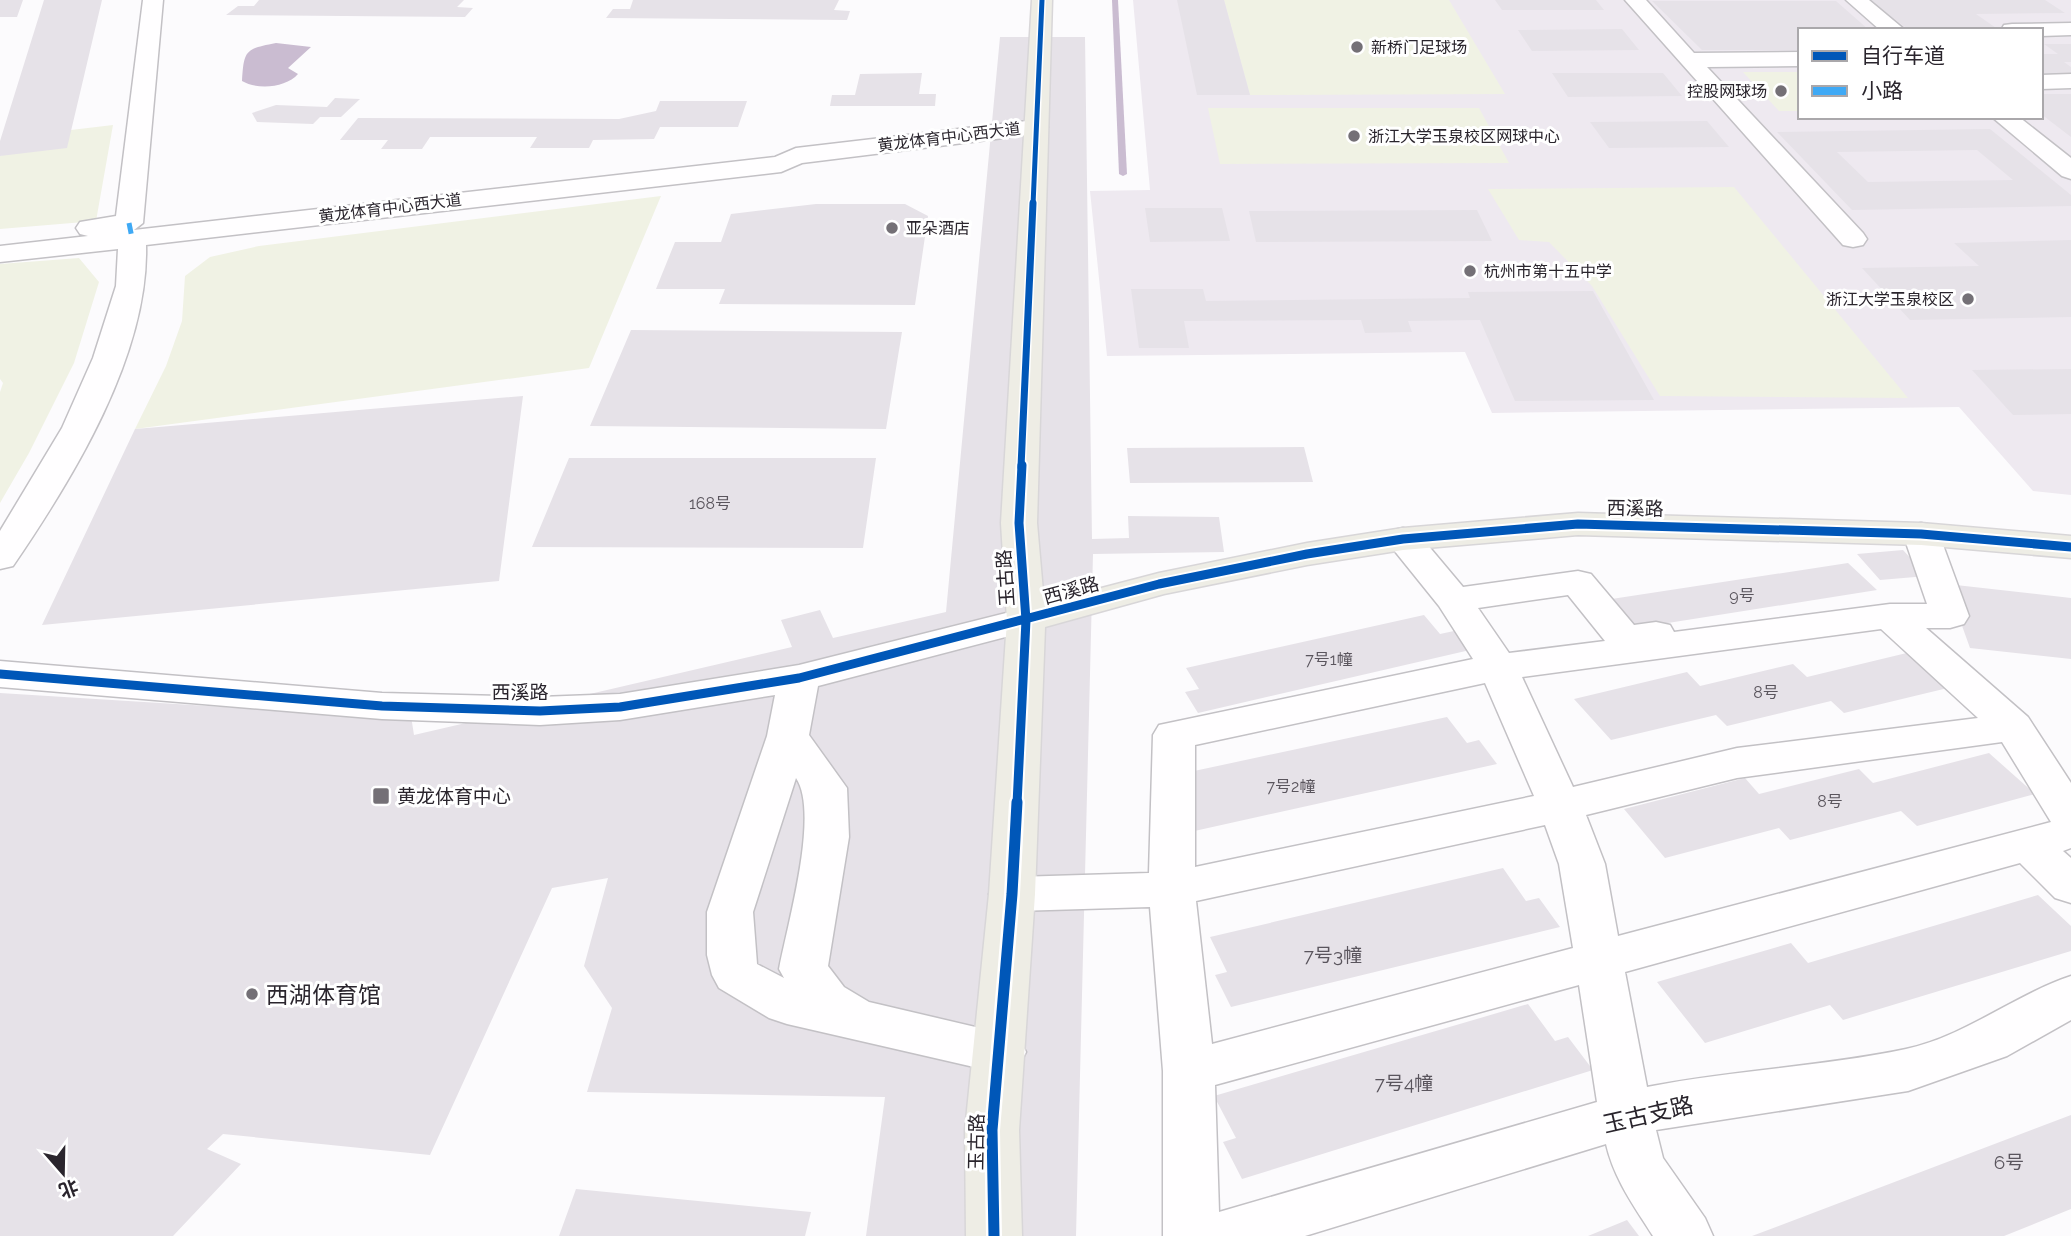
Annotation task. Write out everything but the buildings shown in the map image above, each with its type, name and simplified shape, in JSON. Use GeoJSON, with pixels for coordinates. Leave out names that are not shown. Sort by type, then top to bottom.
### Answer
{"type":"FeatureCollection","features":[{"type":"Feature","properties":{"kind":"main road","name":"玉古路"},"geometry":{"type":"LineString","coordinates":[[994,1236],[992,1130],[1012,894],[1026,620],[1019,523],[1042,0]]}},
{"type":"Feature","properties":{"kind":"main road","name":"西溪路"},"geometry":{"type":"LineString","coordinates":[[1026,620],[1159,584],[1307,554],[1403,539],[1578,524],[1921,534],[2071,547]]}},
{"type":"Feature","properties":{"kind":"street"},"geometry":{"type":"LineString","coordinates":[[0,238],[129,223],[153,0]]}},
{"type":"Feature","properties":{"kind":"street"},"geometry":{"type":"LineString","coordinates":[[1635,0],[1853,239]]}},
{"type":"Feature","properties":{"kind":"street"},"geometry":{"type":"LineString","coordinates":[[1856,0],[1891,28]]}},
{"type":"Feature","properties":{"kind":"street"},"geometry":{"type":"LineString","coordinates":[[2043,29],[2071,29]]}},
{"type":"Feature","properties":{"kind":"street"},"geometry":{"type":"LineString","coordinates":[[1688,60],[1798,59]]}},
{"type":"Feature","properties":{"kind":"street"},"geometry":{"type":"LineString","coordinates":[[2043,82],[2071,81]]}},
{"type":"Feature","properties":{"kind":"street"},"geometry":{"type":"LineString","coordinates":[[2007,119],[2071,170]]}},
{"type":"Feature","properties":{"kind":"street","name":"黄龙体育中心西大道"},"geometry":{"type":"LineString","coordinates":[[0,254],[781,164],[803,172],[1036,136]]}},
{"type":"Feature","properties":{"kind":"street"},"geometry":{"type":"LineString","coordinates":[[0,558],[32,511],[78,427],[112,350],[131,284],[132,238]]}},
{"type":"Feature","properties":{"kind":"street"},"geometry":{"type":"LineString","coordinates":[[1191,1236],[1189,1071],[1172,889],[1174,735],[1498,667],[1890,616],[1950,616],[1921,534]]}},
{"type":"Feature","properties":{"kind":"street"},"geometry":{"type":"LineString","coordinates":[[1403,539],[1454,600],[1498,667],[1560,806],[1582,864],[1626,1116],[1638,1167],[1685,1236]]}},
{"type":"Feature","properties":{"kind":"street"},"geometry":{"type":"LineString","coordinates":[[1454,600],[1578,582],[1624,639],[1871,599],[2013,727],[2071,818]]}},
{"type":"Feature","properties":{"kind":"street","name":"西溪路"},"geometry":{"type":"LineString","coordinates":[[0,674],[382,706],[540,711],[620,707],[799,678],[1026,620]]}},
{"type":"Feature","properties":{"kind":"street"},"geometry":{"type":"LineString","coordinates":[[799,678],[788,736],[730,912],[731,955],[736,975],[787,1004],[1000,1052]]}},
{"type":"Feature","properties":{"kind":"street"},"geometry":{"type":"LineString","coordinates":[[1012,894],[1172,889],[1560,806],[1737,763],[2013,727]]}},
{"type":"Feature","properties":{"kind":"street"},"geometry":{"type":"LineString","coordinates":[[788,736],[825,788],[827,836],[803,969],[827,1001],[865,1023]]}},
{"type":"Feature","properties":{"kind":"street"},"geometry":{"type":"LineString","coordinates":[[1189,1071],[2050,838],[2071,886]]}},
{"type":"Feature","properties":{"kind":"street","name":"玉古支路"},"geometry":{"type":"LineString","coordinates":[[1222,1236],[1649,1109],[1908,1070],[1989,1041],[2071,996]]}},
{"type":"Feature","properties":{"kind":"shaded area"},"geometry":{"type":"Polygon","coordinates":[[[1133,0],[2071,0],[2071,495],[2033,491],[1959,407],[1492,413],[1465,352],[1107,356],[1090,191],[1150,190],[1133,0]]]}},
{"type":"Feature","properties":{"kind":"shaded area","name":"新桥门足球场"},"geometry":{"type":"Polygon","coordinates":[[[1224,0],[1449,0],[1505,94],[1250,95],[1224,0]]]}},
{"type":"Feature","properties":{"kind":"shaded area"},"geometry":{"type":"Polygon","coordinates":[[[276,43],[311,47],[288,68],[298,74],[293,79],[271,86],[255,86],[242,81],[248,53],[252,49],[276,43]]]}},
{"type":"Feature","properties":{"kind":"shaded area","name":"控股网球场"},"geometry":{"type":"Polygon","coordinates":[[[1743,72],[1798,72],[1798,111],[1779,111],[1743,72]]]}},
{"type":"Feature","properties":{"kind":"shaded area","name":"浙江大学玉泉校区网球中心"},"geometry":{"type":"Polygon","coordinates":[[[1208,108],[1479,108],[1509,163],[1220,164],[1208,108]]]}},
{"type":"Feature","properties":{"kind":"shaded area"},"geometry":{"type":"Polygon","coordinates":[[[113,125],[96,221],[0,229],[0,156],[71,130],[113,125]]]}},
{"type":"Feature","properties":{"kind":"shaded area"},"geometry":{"type":"Polygon","coordinates":[[[1734,187],[1908,398],[1660,396],[1592,286],[1549,242],[1519,240],[1488,189],[1734,187]]]}},
{"type":"Feature","properties":{"kind":"shaded area"},"geometry":{"type":"Polygon","coordinates":[[[661,196],[589,368],[135,429],[166,366],[182,321],[185,276],[210,257],[259,246],[661,196]]]}},
{"type":"Feature","properties":{"kind":"shaded area"},"geometry":{"type":"Polygon","coordinates":[[[79,258],[99,282],[74,363],[29,453],[0,503],[0,392],[3,383],[0,379],[0,264],[79,258]]]}},
{"type":"Feature","properties":{"kind":"waterway"},"geometry":{"type":"LineString","coordinates":[[1115,0],[1123,174]]}},
{"type":"Feature","properties":{"kind":"marked path"},"geometry":{"type":"LineString","coordinates":[[129,223],[132,238]]}},
{"type":"Feature","properties":{"kind":"cycle path"},"geometry":{"type":"LineString","coordinates":[[994,1236],[992,1130],[1012,894],[1026,620],[1019,523],[1042,0]]}},
{"type":"Feature","properties":{"kind":"cycle path"},"geometry":{"type":"LineString","coordinates":[[0,674],[382,706],[540,711],[620,707],[799,678],[1159,584],[1307,554],[1403,539],[1578,524],[1921,534],[2071,547]]}},
{"type":"Feature","properties":{"kind":"place","name":"新桥门足球场"},"geometry":{"type":"Point","coordinates":[1357,47]}},
{"type":"Feature","properties":{"kind":"place","name":"控股网球场"},"geometry":{"type":"Point","coordinates":[1781,91]}},
{"type":"Feature","properties":{"kind":"place","name":"浙江大学玉泉校区网球中心"},"geometry":{"type":"Point","coordinates":[1354,136]}},
{"type":"Feature","properties":{"kind":"place","name":"亚朵酒店"},"geometry":{"type":"Point","coordinates":[892,228]}},
{"type":"Feature","properties":{"kind":"place","name":"杭州市第十五中学"},"geometry":{"type":"Point","coordinates":[1470,271]}},
{"type":"Feature","properties":{"kind":"place","name":"浙江大学玉泉校区"},"geometry":{"type":"Point","coordinates":[1968,299]}},
{"type":"Feature","properties":{"kind":"place","name":"黄龙体育中心"},"geometry":{"type":"Point","coordinates":[381,796]}},
{"type":"Feature","properties":{"kind":"place","name":"西湖体育馆"},"geometry":{"type":"Point","coordinates":[252,994]}}]}
